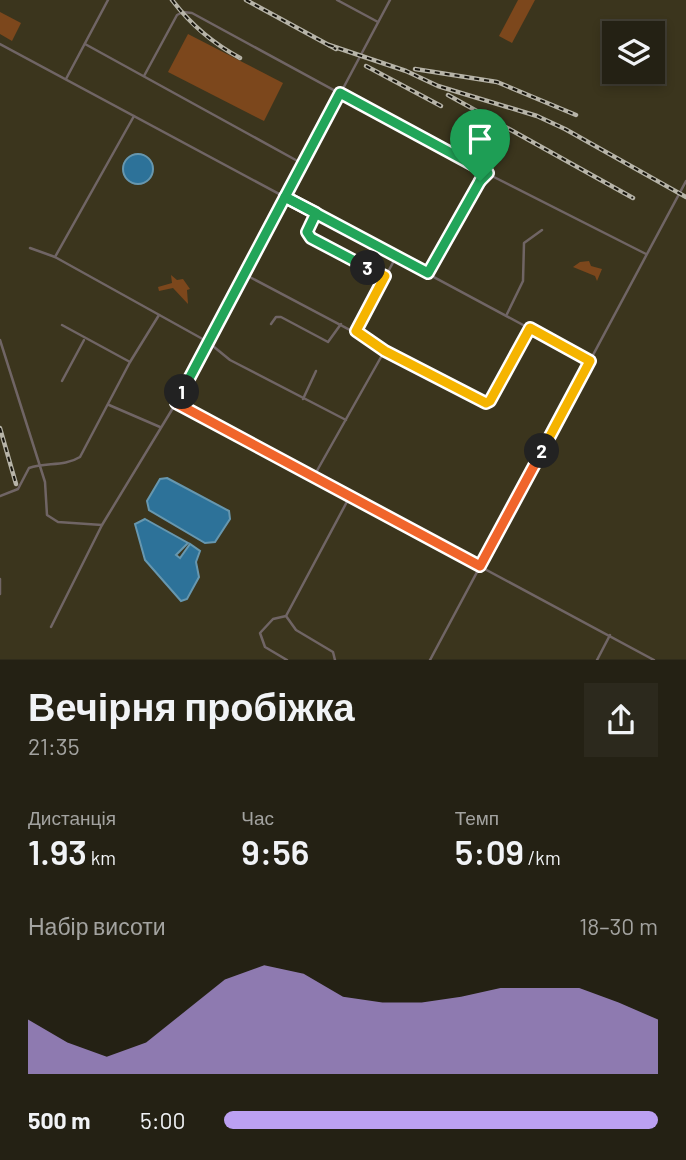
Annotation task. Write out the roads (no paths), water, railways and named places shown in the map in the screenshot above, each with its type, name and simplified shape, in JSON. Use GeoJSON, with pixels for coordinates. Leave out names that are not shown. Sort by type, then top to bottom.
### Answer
{"type":"FeatureCollection","features":[{"type":"Feature","properties":{"kind":"lane"},"geometry":{"type":"LineString","coordinates":[[66,79],[108,0]]}},
{"type":"Feature","properties":{"kind":"lane"},"geometry":{"type":"LineString","coordinates":[[337,0],[378,22]]}},
{"type":"Feature","properties":{"kind":"lane"},"geometry":{"type":"LineString","coordinates":[[51,627],[102,525],[176,403],[246,275],[390,0]]}},
{"type":"Feature","properties":{"kind":"lane"},"geometry":{"type":"LineString","coordinates":[[144,76],[177,15],[185,11],[647,255]]}},
{"type":"Feature","properties":{"kind":"lane"},"geometry":{"type":"LineString","coordinates":[[0,44],[590,361]]}},
{"type":"Feature","properties":{"kind":"lane"},"geometry":{"type":"LineString","coordinates":[[85,44],[303,164]]}},
{"type":"Feature","properties":{"kind":"lane"},"geometry":{"type":"LineString","coordinates":[[55,257],[134,116]]}},
{"type":"Feature","properties":{"kind":"lane"},"geometry":{"type":"LineString","coordinates":[[428,273],[480,181],[488,173]]}},
{"type":"Feature","properties":{"kind":"lane"},"geometry":{"type":"LineString","coordinates":[[430,660],[686,181]]}},
{"type":"Feature","properties":{"kind":"lane"},"geometry":{"type":"LineString","coordinates":[[316,213],[307,232],[311,238],[385,276]]}},
{"type":"Feature","properties":{"kind":"lane"},"geometry":{"type":"LineString","coordinates":[[507,315],[523,281],[524,243],[542,230]]}},
{"type":"Feature","properties":{"kind":"lane"},"geometry":{"type":"LineString","coordinates":[[30,248],[55,257],[208,342],[230,360],[345,420]]}},
{"type":"Feature","properties":{"kind":"lane"},"geometry":{"type":"LineString","coordinates":[[356,331],[396,256]]}},
{"type":"Feature","properties":{"kind":"lane"},"geometry":{"type":"LineString","coordinates":[[246,275],[356,331],[385,351],[488,403],[530,328]]}},
{"type":"Feature","properties":{"kind":"lane"},"geometry":{"type":"LineString","coordinates":[[0,496],[18,489],[29,468],[40,464],[72,462],[80,457],[130,362],[159,315]]}},
{"type":"Feature","properties":{"kind":"lane"},"geometry":{"type":"LineString","coordinates":[[271,324],[276,317],[281,317],[328,342],[341,324]]}},
{"type":"Feature","properties":{"kind":"lane"},"geometry":{"type":"LineString","coordinates":[[62,325],[84,340],[130,362]]}},
{"type":"Feature","properties":{"kind":"lane"},"geometry":{"type":"LineString","coordinates":[[0,340],[45,482],[47,515],[58,522],[102,525]]}},
{"type":"Feature","properties":{"kind":"lane"},"geometry":{"type":"LineString","coordinates":[[62,381],[84,340]]}},
{"type":"Feature","properties":{"kind":"lane"},"geometry":{"type":"LineString","coordinates":[[314,477],[385,351]]}},
{"type":"Feature","properties":{"kind":"lane"},"geometry":{"type":"LineString","coordinates":[[303,399],[316,371]]}},
{"type":"Feature","properties":{"kind":"lane"},"geometry":{"type":"LineString","coordinates":[[176,403],[654,660]]}},
{"type":"Feature","properties":{"kind":"lane"},"geometry":{"type":"LineString","coordinates":[[109,405],[161,428]]}},
{"type":"Feature","properties":{"kind":"lane"},"geometry":{"type":"LineString","coordinates":[[287,660],[265,647],[260,639],[267,624],[286,616],[350,496]]}},
{"type":"Feature","properties":{"kind":"lane"},"geometry":{"type":"LineString","coordinates":[[0,579],[0,594]]}},
{"type":"Feature","properties":{"kind":"lane"},"geometry":{"type":"LineString","coordinates":[[286,616],[296,630],[333,652],[335,660]]}},
{"type":"Feature","properties":{"kind":"lane"},"geometry":{"type":"LineString","coordinates":[[597,660],[610,635]]}},
{"type":"Feature","properties":{"kind":"water"},"geometry":{"type":"Polygon","coordinates":[[[138,154],[149,158],[153,169],[149,180],[138,184],[127,180],[123,169],[127,158],[138,154]]]}},
{"type":"Feature","properties":{"kind":"water"},"geometry":{"type":"Polygon","coordinates":[[[167,478],[229,511],[230,519],[215,542],[205,543],[149,510],[147,501],[160,479],[167,478]]]}},
{"type":"Feature","properties":{"kind":"water"},"geometry":{"type":"Polygon","coordinates":[[[145,519],[188,543],[176,555],[180,558],[190,544],[200,551],[196,562],[199,577],[187,599],[181,601],[145,560],[135,524],[145,519]]]}},
{"type":"Feature","properties":{"kind":"railway"},"geometry":{"type":"LineString","coordinates":[[172,0],[203,33],[240,58]]}},
{"type":"Feature","properties":{"kind":"railway"},"geometry":{"type":"LineString","coordinates":[[246,0],[336,49]]}},
{"type":"Feature","properties":{"kind":"railway"},"geometry":{"type":"LineString","coordinates":[[329,45],[406,71],[438,86],[537,116],[686,197]]}},
{"type":"Feature","properties":{"kind":"railway"},"geometry":{"type":"LineString","coordinates":[[366,66],[441,106]]}},
{"type":"Feature","properties":{"kind":"railway"},"geometry":{"type":"LineString","coordinates":[[415,69],[497,82],[576,115]]}},
{"type":"Feature","properties":{"kind":"railway"},"geometry":{"type":"LineString","coordinates":[[448,95],[633,198]]}},
{"type":"Feature","properties":{"kind":"railway"},"geometry":{"type":"LineString","coordinates":[[0,428],[16,484]]}}]}
